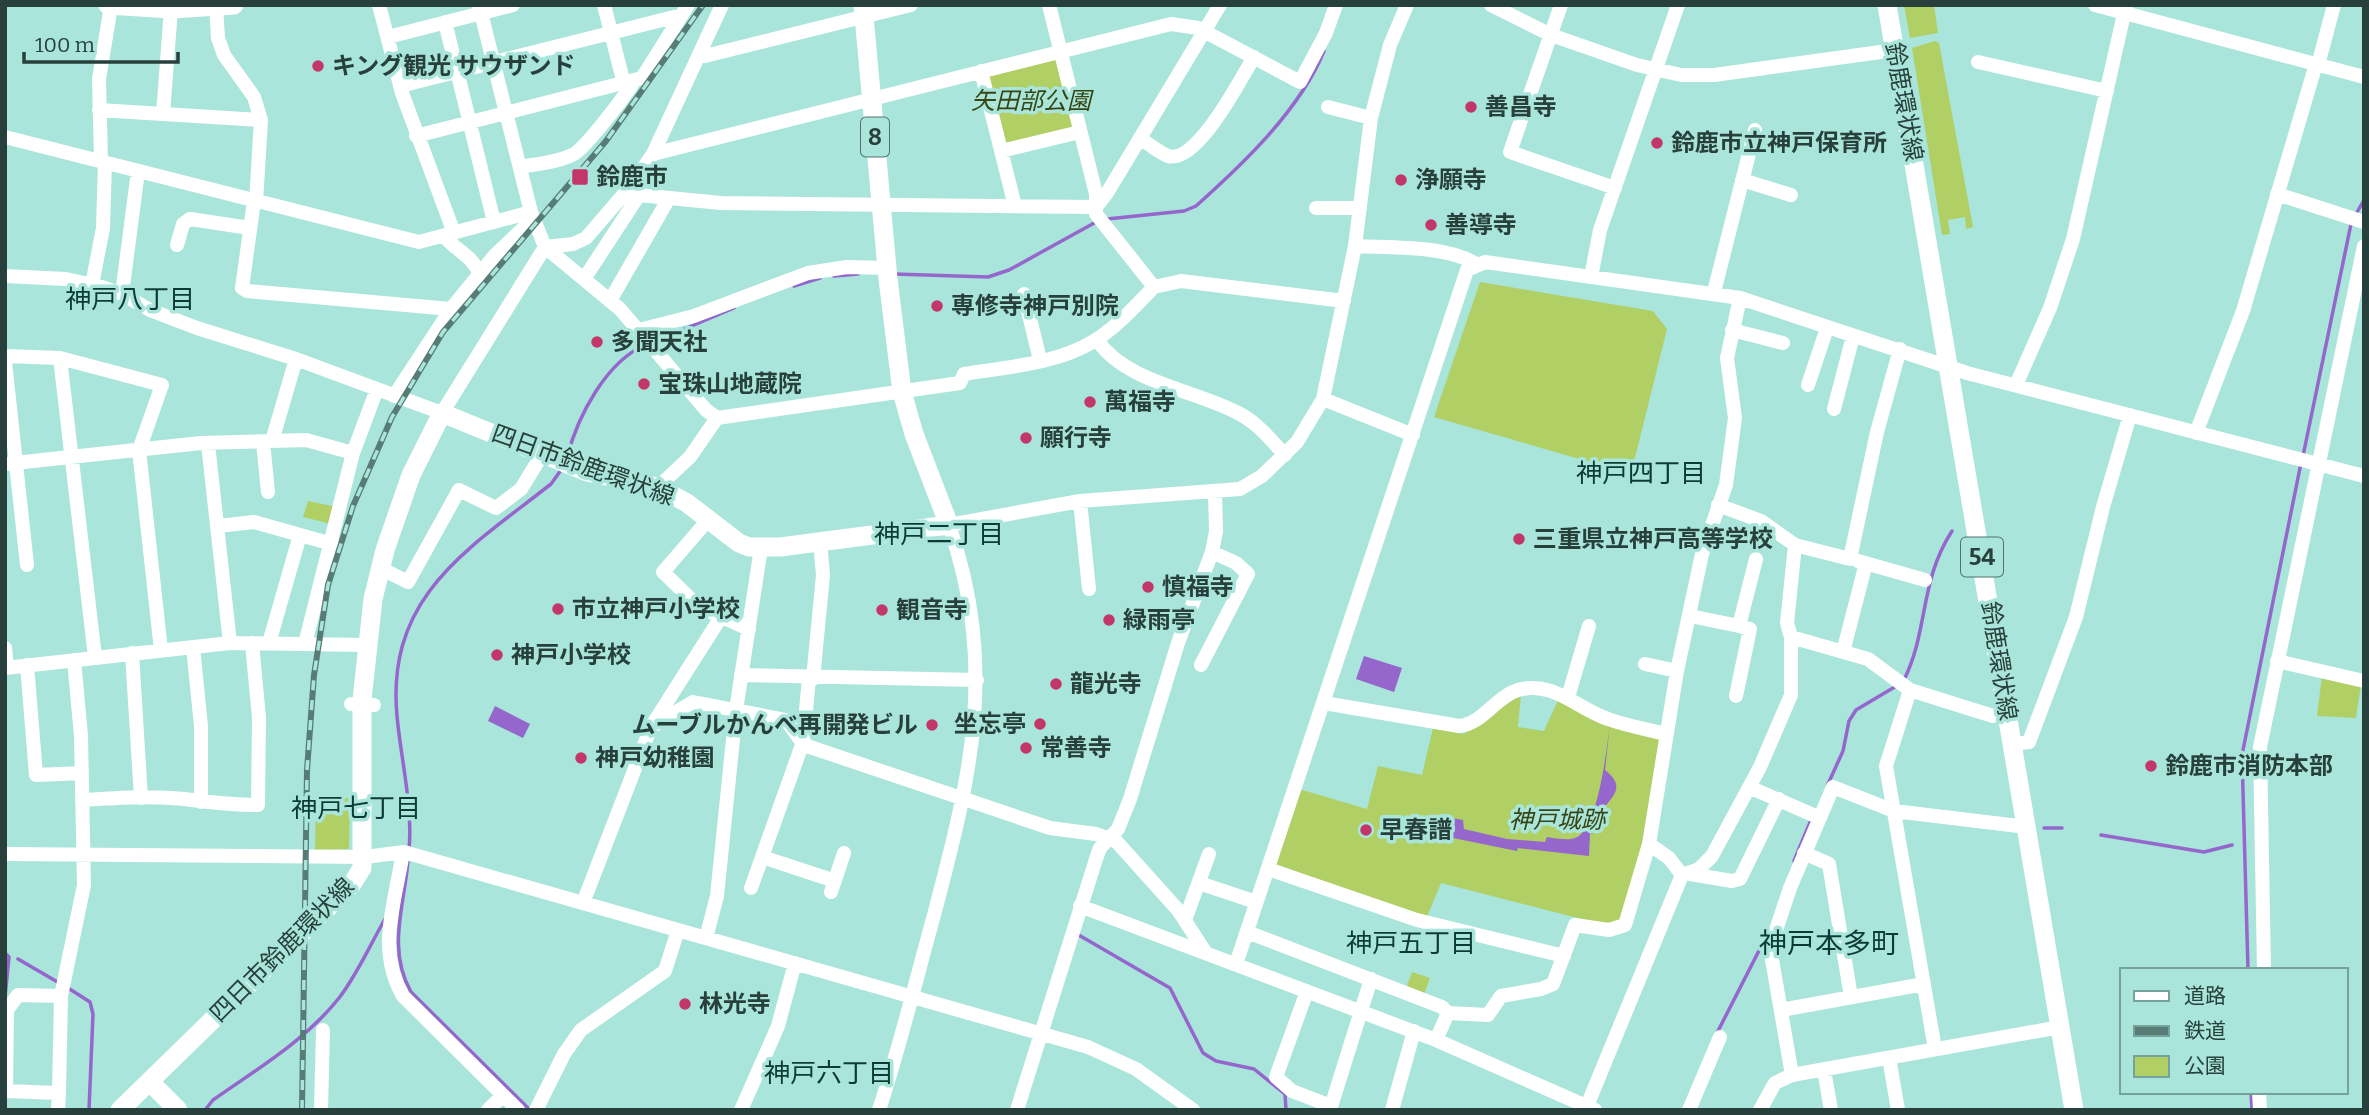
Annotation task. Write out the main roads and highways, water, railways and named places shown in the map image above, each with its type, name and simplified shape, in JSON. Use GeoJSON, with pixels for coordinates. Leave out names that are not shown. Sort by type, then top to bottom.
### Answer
{"type":"FeatureCollection","features":[{"type":"Feature","properties":{"kind":"main road"},"geometry":{"type":"LineString","coordinates":[[109,5],[171,9],[222,6]]}},
{"type":"Feature","properties":{"kind":"main road","name":"鈴鹿環状線"},"geometry":{"type":"LineString","coordinates":[[1887,5],[2074,1110]]}},
{"type":"Feature","properties":{"kind":"main road","name":"四日市鈴鹿環状線"},"geometry":{"type":"LineString","coordinates":[[120,1110],[352,884],[362,868],[365,857],[362,700],[367,645],[380,568],[411,475],[442,413],[587,472],[658,487],[687,503],[739,543],[761,548],[949,525],[914,434],[902,392],[887,272],[864,11]]}},
{"type":"Feature","properties":{"kind":"main road"},"geometry":{"type":"LineString","coordinates":[[150,1082],[178,1110]]}},
{"type":"Feature","properties":{"kind":"waterway"},"geometry":{"type":"LineString","coordinates":[[1107,219],[1184,211],[1196,206],[1269,135],[1314,73],[1324,51]]}},
{"type":"Feature","properties":{"kind":"waterway"},"geometry":{"type":"LineString","coordinates":[[2356,214],[2364,200]]}},
{"type":"Feature","properties":{"kind":"waterway"},"geometry":{"type":"LineString","coordinates":[[894,274],[988,277],[1009,270],[1096,222]]}},
{"type":"Feature","properties":{"kind":"waterway"},"geometry":{"type":"LineString","coordinates":[[2303,456],[2351,224]]}},
{"type":"Feature","properties":{"kind":"waterway"},"geometry":{"type":"LineString","coordinates":[[834,276],[858,274]]}},
{"type":"Feature","properties":{"kind":"waterway"},"geometry":{"type":"LineString","coordinates":[[794,286],[820,278]]}},
{"type":"Feature","properties":{"kind":"waterway"},"geometry":{"type":"LineString","coordinates":[[654,342],[734,308]]}},
{"type":"Feature","properties":{"kind":"waterway"},"geometry":{"type":"LineString","coordinates":[[567,457],[578,424],[607,376],[632,352],[647,344]]}},
{"type":"Feature","properties":{"kind":"waterway"},"geometry":{"type":"LineString","coordinates":[[2248,968],[2242,755],[2301,463]]}},
{"type":"Feature","properties":{"kind":"waterway"},"geometry":{"type":"LineString","coordinates":[[409,850],[408,800],[397,716],[397,674],[405,638],[419,607],[438,580],[490,531],[551,484],[561,470]]}},
{"type":"Feature","properties":{"kind":"waterway"},"geometry":{"type":"LineString","coordinates":[[1904,680],[1912,661],[1934,569],[1952,531]]}},
{"type":"Feature","properties":{"kind":"waterway"},"geometry":{"type":"LineString","coordinates":[[1828,784],[1843,751],[1849,721],[1856,710],[1898,685]]}},
{"type":"Feature","properties":{"kind":"waterway"},"geometry":{"type":"LineString","coordinates":[[1794,861],[1811,820]]}},
{"type":"Feature","properties":{"kind":"waterway"},"geometry":{"type":"LineString","coordinates":[[2044,828],[2062,828]]}},
{"type":"Feature","properties":{"kind":"waterway"},"geometry":{"type":"LineString","coordinates":[[2101,835],[2204,852],[2232,845]]}},
{"type":"Feature","properties":{"kind":"waterway"},"geometry":{"type":"LineString","coordinates":[[408,861],[398,944],[404,976],[411,992],[530,1110]]}},
{"type":"Feature","properties":{"kind":"waterway"},"geometry":{"type":"LineString","coordinates":[[205,1110],[213,1100],[296,1041],[326,1013],[352,980],[385,919]]}},
{"type":"Feature","properties":{"kind":"waterway"},"geometry":{"type":"LineString","coordinates":[[1717,1033],[1769,931]]}},
{"type":"Feature","properties":{"kind":"waterway"},"geometry":{"type":"LineString","coordinates":[[1077,934],[1170,988],[1203,1053],[1216,1061],[1254,1069],[1285,1094],[1286,1110]]}},
{"type":"Feature","properties":{"kind":"waterway"},"geometry":{"type":"LineString","coordinates":[[5,953],[9,957],[5,997]]}},
{"type":"Feature","properties":{"kind":"waterway"},"geometry":{"type":"LineString","coordinates":[[18,959],[61,984]]}},
{"type":"Feature","properties":{"kind":"waterway"},"geometry":{"type":"LineString","coordinates":[[68,988],[90,1002],[93,1014],[89,1110]]}},
{"type":"Feature","properties":{"kind":"waterway"},"geometry":{"type":"LineString","coordinates":[[2251,1094],[2252,1110]]}},
{"type":"Feature","properties":{"kind":"railway"},"geometry":{"type":"LineString","coordinates":[[302,1110],[307,770],[314,675],[328,585],[353,506],[392,417],[443,332],[606,141],[703,5]]}},
{"type":"Feature","properties":{"kind":"place","name":"キング観光 サウザンド"},"geometry":{"type":"Point","coordinates":[318,66]}},
{"type":"Feature","properties":{"kind":"place","name":"善昌寺"},"geometry":{"type":"Point","coordinates":[1471,107]}},
{"type":"Feature","properties":{"kind":"place","name":"鈴鹿市立神戸保育所"},"geometry":{"type":"Point","coordinates":[1657,143]}},
{"type":"Feature","properties":{"kind":"place","name":"鈴鹿市"},"geometry":{"type":"Point","coordinates":[580,177]}},
{"type":"Feature","properties":{"kind":"place","name":"浄願寺"},"geometry":{"type":"Point","coordinates":[1401,180]}},
{"type":"Feature","properties":{"kind":"place","name":"善導寺"},"geometry":{"type":"Point","coordinates":[1431,225]}},
{"type":"Feature","properties":{"kind":"place","name":"専修寺神戸別院"},"geometry":{"type":"Point","coordinates":[937,306]}},
{"type":"Feature","properties":{"kind":"place","name":"多聞天社"},"geometry":{"type":"Point","coordinates":[597,342]}},
{"type":"Feature","properties":{"kind":"place","name":"宝珠山地蔵院"},"geometry":{"type":"Point","coordinates":[644,384]}},
{"type":"Feature","properties":{"kind":"place","name":"萬福寺"},"geometry":{"type":"Point","coordinates":[1090,402]}},
{"type":"Feature","properties":{"kind":"place","name":"願行寺"},"geometry":{"type":"Point","coordinates":[1026,438]}},
{"type":"Feature","properties":{"kind":"place","name":"三重県立神戸高等学校"},"geometry":{"type":"Point","coordinates":[1519,539]}},
{"type":"Feature","properties":{"kind":"place","name":"慎福寺"},"geometry":{"type":"Point","coordinates":[1148,587]}},
{"type":"Feature","properties":{"kind":"place","name":"市立神戸小学校"},"geometry":{"type":"Point","coordinates":[558,609]}},
{"type":"Feature","properties":{"kind":"place","name":"観音寺"},"geometry":{"type":"Point","coordinates":[882,610]}},
{"type":"Feature","properties":{"kind":"place","name":"緑雨亭"},"geometry":{"type":"Point","coordinates":[1109,620]}},
{"type":"Feature","properties":{"kind":"place","name":"神戸小学校"},"geometry":{"type":"Point","coordinates":[497,655]}},
{"type":"Feature","properties":{"kind":"place","name":"龍光寺"},"geometry":{"type":"Point","coordinates":[1056,684]}},
{"type":"Feature","properties":{"kind":"place","name":"坐忘亭"},"geometry":{"type":"Point","coordinates":[1040,724]}},
{"type":"Feature","properties":{"kind":"place","name":"ムーブルかんべ再開発ビル"},"geometry":{"type":"Point","coordinates":[932,725]}},
{"type":"Feature","properties":{"kind":"place","name":"常善寺"},"geometry":{"type":"Point","coordinates":[1026,748]}},
{"type":"Feature","properties":{"kind":"place","name":"神戸幼稚園"},"geometry":{"type":"Point","coordinates":[581,758]}},
{"type":"Feature","properties":{"kind":"place","name":"鈴鹿市消防本部"},"geometry":{"type":"Point","coordinates":[2151,766]}},
{"type":"Feature","properties":{"kind":"place","name":"早春譜"},"geometry":{"type":"Point","coordinates":[1366,830]}},
{"type":"Feature","properties":{"kind":"place","name":"林光寺"},"geometry":{"type":"Point","coordinates":[685,1004]}},
{"type":"Feature","properties":{"kind":"district","name":"神戸八丁目"},"geometry":{"type":"Point","coordinates":[130,299]}},
{"type":"Feature","properties":{"kind":"district","name":"神戸四丁目"},"geometry":{"type":"Point","coordinates":[1641,473]}},
{"type":"Feature","properties":{"kind":"district","name":"神戸二丁目"},"geometry":{"type":"Point","coordinates":[939,534]}},
{"type":"Feature","properties":{"kind":"district","name":"神戸七丁目"},"geometry":{"type":"Point","coordinates":[356,808]}},
{"type":"Feature","properties":{"kind":"district","name":"神戸五丁目"},"geometry":{"type":"Point","coordinates":[1411,943]}},
{"type":"Feature","properties":{"kind":"district","name":"神戸本多町"},"geometry":{"type":"Point","coordinates":[1829,943]}},
{"type":"Feature","properties":{"kind":"district","name":"神戸六丁目"},"geometry":{"type":"Point","coordinates":[829,1073]}},
{"type":"Feature","properties":{"kind":"park label","name":"矢田部公園"},"geometry":{"type":"Point","coordinates":[1031,101]}},
{"type":"Feature","properties":{"kind":"park label","name":"神戸城跡"},"geometry":{"type":"Point","coordinates":[1557,820]}}]}
